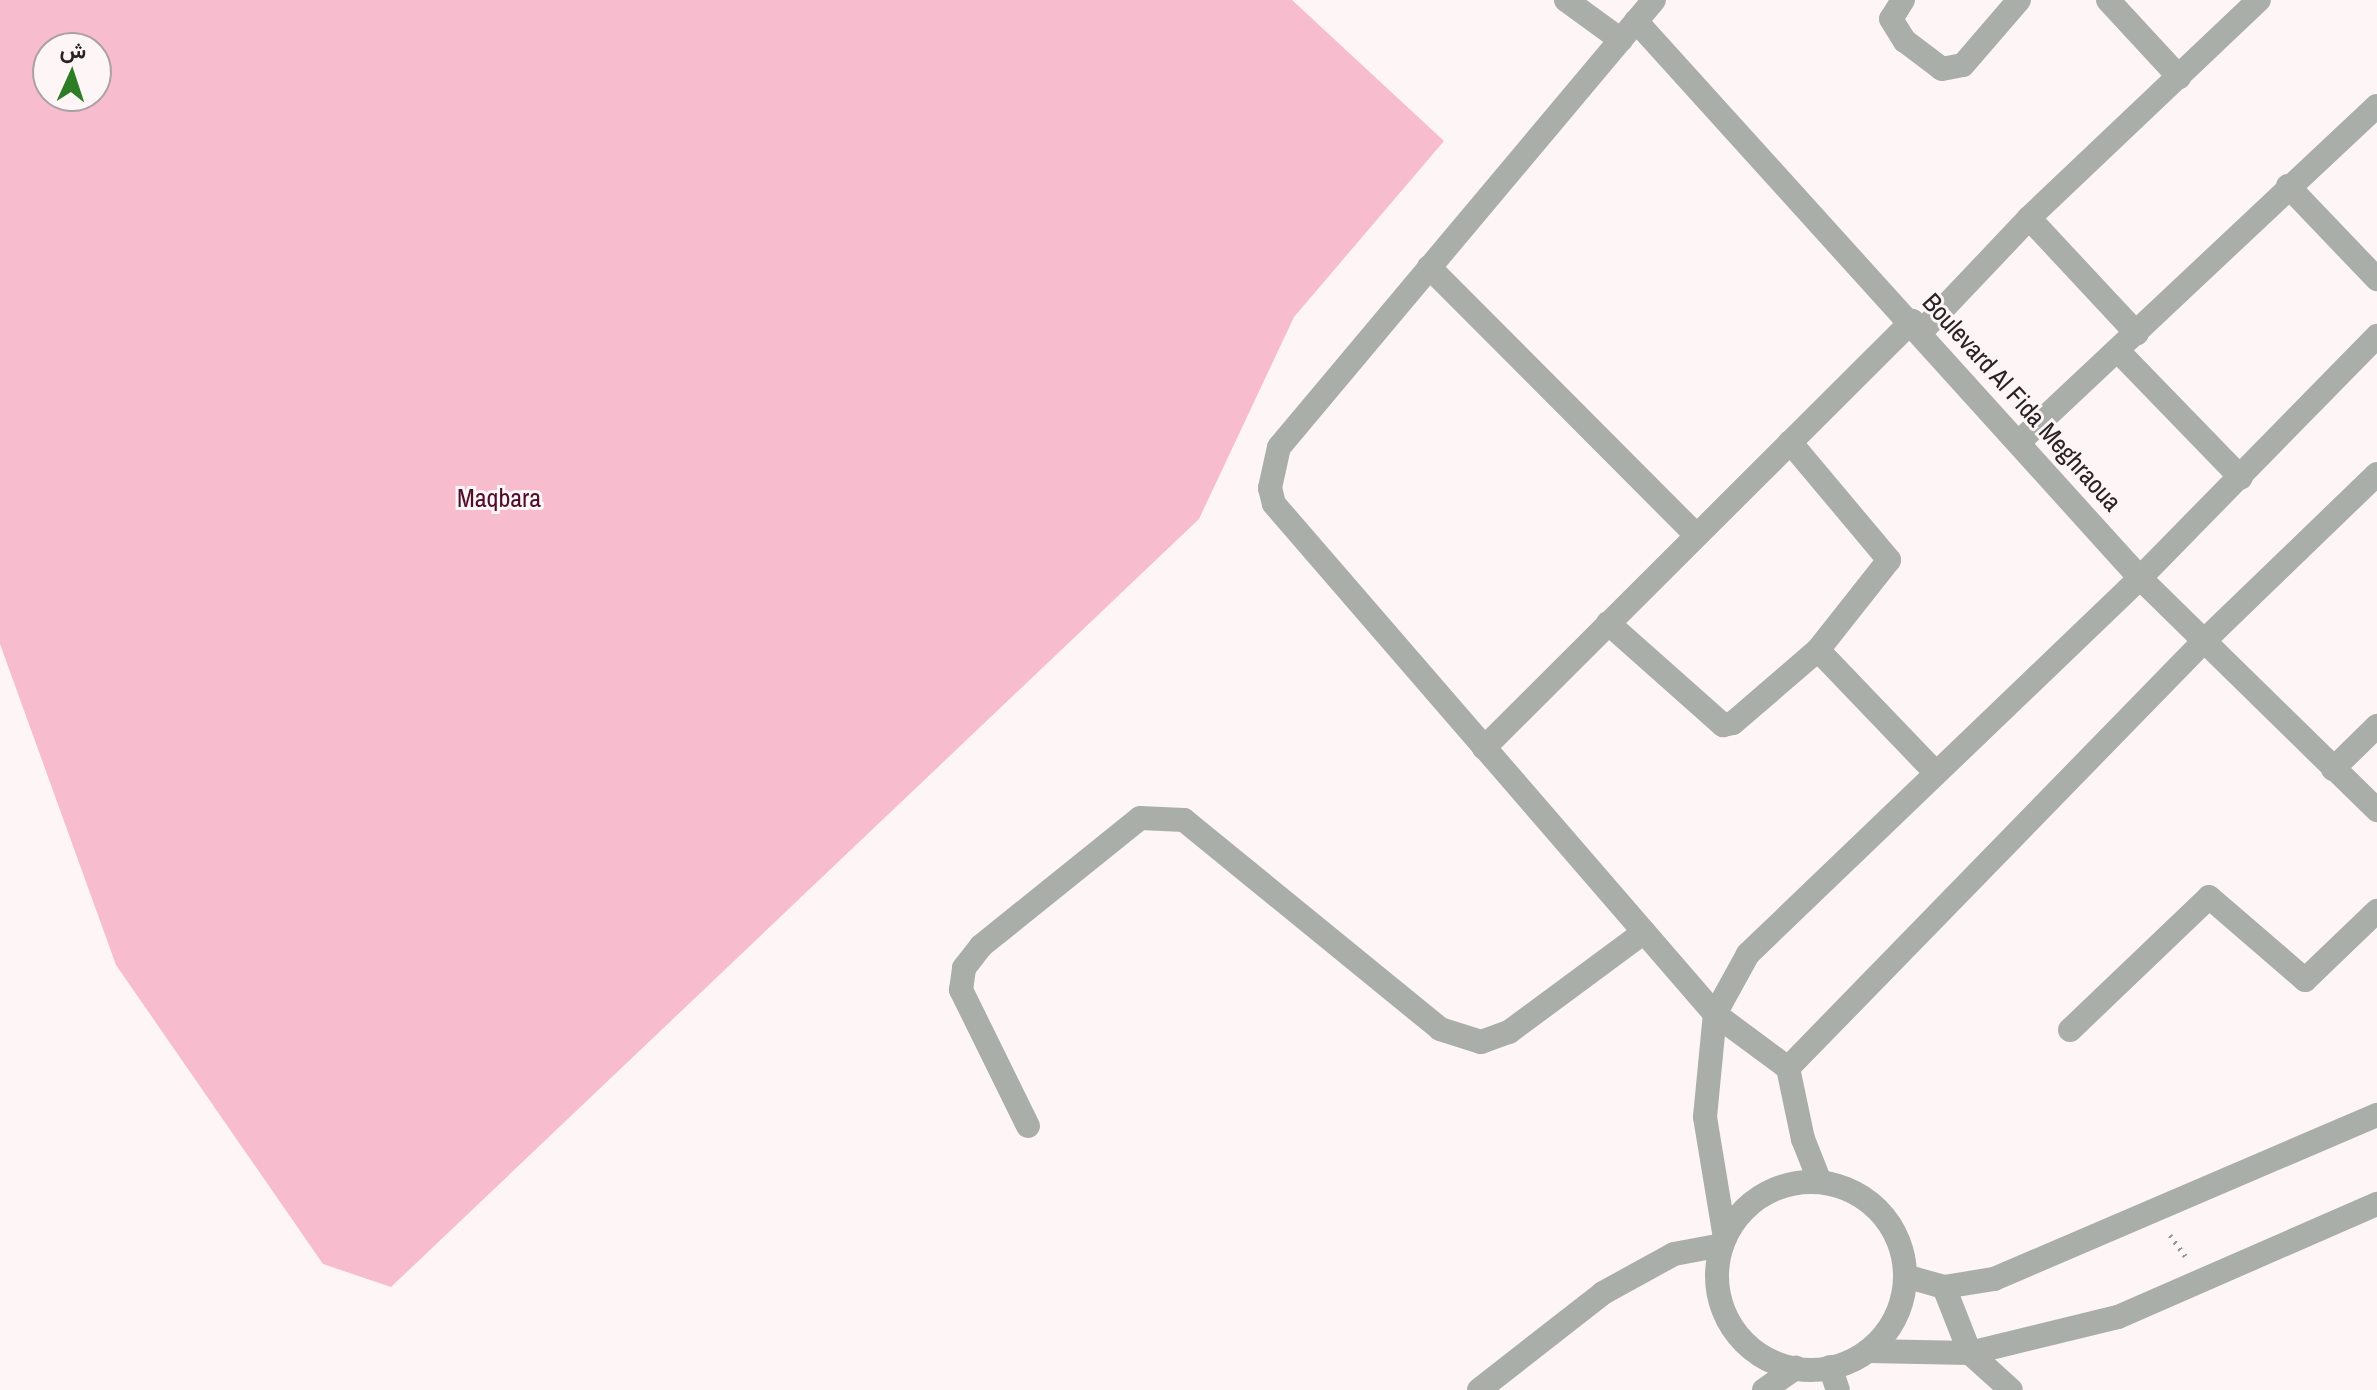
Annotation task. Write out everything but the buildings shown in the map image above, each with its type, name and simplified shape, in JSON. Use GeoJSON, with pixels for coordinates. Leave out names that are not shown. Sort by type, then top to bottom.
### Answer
{"type":"FeatureCollection","features":[{"type":"Feature","properties":{"kind":"street","name":"Boulevard Al Fida Meghraoua"},"geometry":{"type":"LineString","coordinates":[[1566,0],[1628,30],[1916,326],[2021,440],[2140,578],[2377,810]]}},
{"type":"Feature","properties":{"kind":"street"},"geometry":{"type":"LineString","coordinates":[[1654,0],[1279,447],[1270,488],[1274,504],[1715,1014],[1788,1068],[1803,1139],[1820,1182]]}},
{"type":"Feature","properties":{"kind":"street"},"geometry":{"type":"LineString","coordinates":[[1903,0],[1891,19],[1905,41],[1942,69],[1963,65],[2019,0]]}},
{"type":"Feature","properties":{"kind":"street"},"geometry":{"type":"LineString","coordinates":[[2108,0],[2179,77]]}},
{"type":"Feature","properties":{"kind":"street"},"geometry":{"type":"LineString","coordinates":[[1484,748],[1790,442],[2259,0]]}},
{"type":"Feature","properties":{"kind":"street"},"geometry":{"type":"LineString","coordinates":[[2021,440],[2119,352],[2288,186],[2377,106]]}},
{"type":"Feature","properties":{"kind":"street"},"geometry":{"type":"LineString","coordinates":[[2288,186],[2377,279]]}},
{"type":"Feature","properties":{"kind":"street"},"geometry":{"type":"LineString","coordinates":[[2029,218],[2137,334]]}},
{"type":"Feature","properties":{"kind":"street"},"geometry":{"type":"LineString","coordinates":[[1429,267],[1695,534]]}},
{"type":"Feature","properties":{"kind":"street"},"geometry":{"type":"LineString","coordinates":[[1479,1390],[1603,1293],[1674,1254],[1723,1241],[1753,1202],[1796,1182],[1820,1182],[1871,1203],[1901,1248],[1905,1276],[1895,1317],[1868,1351],[1834,1379],[1758,1353],[1730,1323],[1717,1285],[1723,1241],[1705,1117],[1715,1014],[1748,954],[1934,771],[2140,578],[2377,336]]}},
{"type":"Feature","properties":{"kind":"street"},"geometry":{"type":"LineString","coordinates":[[2119,352],[2241,478]]}},
{"type":"Feature","properties":{"kind":"street"},"geometry":{"type":"LineString","coordinates":[[1608,623],[1723,725],[1733,723],[1818,650],[1889,560],[1790,442]]}},
{"type":"Feature","properties":{"kind":"street"},"geometry":{"type":"LineString","coordinates":[[1788,1068],[2203,642],[2377,474]]}},
{"type":"Feature","properties":{"kind":"street"},"geometry":{"type":"LineString","coordinates":[[1818,650],[1934,771]]}},
{"type":"Feature","properties":{"kind":"street"},"geometry":{"type":"LineString","coordinates":[[2333,769],[2377,726]]}},
{"type":"Feature","properties":{"kind":"street"},"geometry":{"type":"LineString","coordinates":[[1028,1126],[961,990],[964,968],[981,946],[1140,818],[1184,820],[1440,1029],[1481,1042],[1509,1032],[1644,932]]}},
{"type":"Feature","properties":{"kind":"street"},"geometry":{"type":"LineString","coordinates":[[2070,1030],[2209,897],[2305,980],[2377,911]]}},
{"type":"Feature","properties":{"kind":"street"},"geometry":{"type":"LineString","coordinates":[[1905,1276],[1944,1287],[1994,1279],[2377,1115]]}},
{"type":"Feature","properties":{"kind":"street"},"geometry":{"type":"LineString","coordinates":[[1868,1351],[1970,1353],[2118,1317],[2377,1204]]}},
{"type":"Feature","properties":{"kind":"street"},"geometry":{"type":"LineString","coordinates":[[1944,1287],[1970,1353],[2011,1390]]}},
{"type":"Feature","properties":{"kind":"street"},"geometry":{"type":"LineString","coordinates":[[1764,1390],[1796,1368]]}},
{"type":"Feature","properties":{"kind":"path"},"geometry":{"type":"LineString","coordinates":[[2154,1211],[2201,1281]]}},
{"type":"Feature","properties":{"kind":"green space","name":"Maqbara"},"geometry":{"type":"Polygon","coordinates":[[[0,0],[1292,0],[1444,141],[1294,317],[1199,519],[391,1287],[323,1264],[116,965],[0,644],[0,0]]]}}]}
